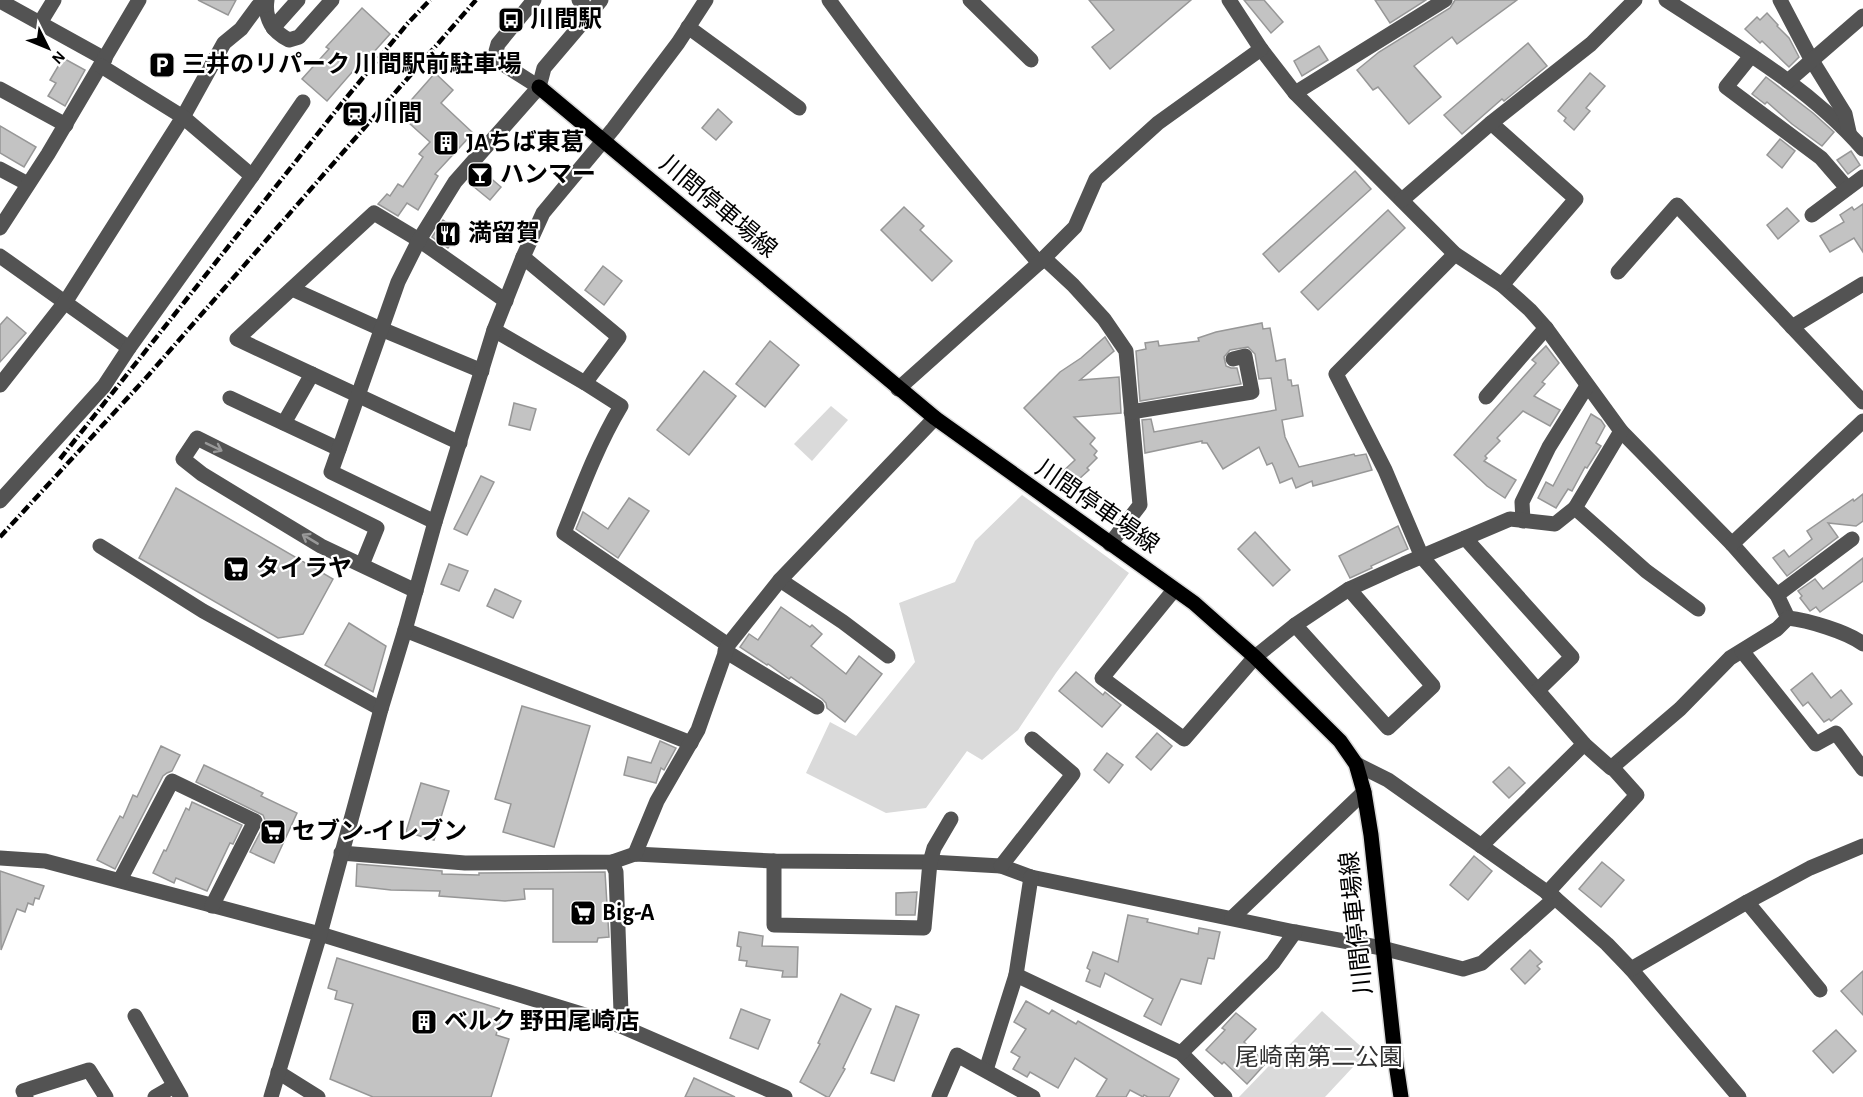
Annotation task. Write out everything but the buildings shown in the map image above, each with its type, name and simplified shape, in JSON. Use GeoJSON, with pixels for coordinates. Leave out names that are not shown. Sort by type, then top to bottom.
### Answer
{"type":"FeatureCollection","features":[{"type":"Feature","properties":{"kind":"main road","name":"川間停車場線"},"geometry":{"type":"LineString","coordinates":[[539,87],[898,389],[935,418],[1194,603],[1255,657],[1341,741],[1356,764],[1364,792],[1401,1097]]}},
{"type":"Feature","properties":{"kind":"street"},"geometry":{"type":"LineString","coordinates":[[40,23],[54,0]]}},
{"type":"Feature","properties":{"kind":"street"},"geometry":{"type":"LineString","coordinates":[[0,228],[66,125],[139,0]]}},
{"type":"Feature","properties":{"kind":"street"},"geometry":{"type":"LineString","coordinates":[[273,28],[298,0]]}},
{"type":"Feature","properties":{"kind":"street"},"geometry":{"type":"LineString","coordinates":[[0,385],[66,302],[183,117],[224,43],[241,29],[258,6],[267,2],[267,16],[273,28],[289,40],[299,37],[332,0]]}},
{"type":"Feature","properties":{"kind":"street"},"geometry":{"type":"LineString","coordinates":[[534,0],[498,44],[496,51],[501,63],[539,87]]}},
{"type":"Feature","properties":{"kind":"street"},"geometry":{"type":"LineString","coordinates":[[579,0],[584,4],[586,12],[584,21]]}},
{"type":"Feature","properties":{"kind":"street"},"geometry":{"type":"LineString","coordinates":[[435,522],[331,472],[398,282],[420,240],[455,182],[539,87],[544,68],[601,0]]}},
{"type":"Feature","properties":{"kind":"street"},"geometry":{"type":"LineString","coordinates":[[270,1097],[320,934],[435,522],[494,330],[523,257],[543,213],[604,140],[706,0]]}},
{"type":"Feature","properties":{"kind":"street"},"geometry":{"type":"LineString","coordinates":[[829,0],[934,137],[1042,261],[1073,285],[1104,318],[1126,351],[1140,505],[1110,544]]}},
{"type":"Feature","properties":{"kind":"street"},"geometry":{"type":"LineString","coordinates":[[970,0],[1031,60]]}},
{"type":"Feature","properties":{"kind":"street"},"geometry":{"type":"LineString","coordinates":[[1229,0],[1261,49],[1295,93],[1455,254],[1502,285],[1530,310],[1546,328],[1621,431],[1732,544],[1777,596],[1788,618]]}},
{"type":"Feature","properties":{"kind":"street"},"geometry":{"type":"LineString","coordinates":[[1295,93],[1444,0]]}},
{"type":"Feature","properties":{"kind":"street"},"geometry":{"type":"LineString","coordinates":[[1402,200],[1491,123],[1591,44],[1635,0]]}},
{"type":"Feature","properties":{"kind":"street"},"geometry":{"type":"LineString","coordinates":[[1666,0],[1788,81],[1824,108],[1863,149]]}},
{"type":"Feature","properties":{"kind":"street"},"geometry":{"type":"LineString","coordinates":[[1780,0],[1811,59],[1845,114],[1849,132]]}},
{"type":"Feature","properties":{"kind":"street"},"geometry":{"type":"LineString","coordinates":[[0,1],[40,23],[183,117],[252,176]]}},
{"type":"Feature","properties":{"kind":"street"},"geometry":{"type":"LineString","coordinates":[[1788,81],[1863,16]]}},
{"type":"Feature","properties":{"kind":"street"},"geometry":{"type":"LineString","coordinates":[[688,27],[799,108]]}},
{"type":"Feature","properties":{"kind":"street"},"geometry":{"type":"LineString","coordinates":[[898,389],[1042,261],[1075,226],[1096,179],[1158,123],[1261,49]]}},
{"type":"Feature","properties":{"kind":"street"},"geometry":{"type":"LineString","coordinates":[[1751,56],[1726,87],[1821,158],[1848,188]]}},
{"type":"Feature","properties":{"kind":"street"},"geometry":{"type":"LineString","coordinates":[[521,76],[544,68]]}},
{"type":"Feature","properties":{"kind":"street"},"geometry":{"type":"LineString","coordinates":[[0,89],[66,125]]}},
{"type":"Feature","properties":{"kind":"street"},"geometry":{"type":"LineString","coordinates":[[0,501],[104,386],[303,102]]}},
{"type":"Feature","properties":{"kind":"street"},"geometry":{"type":"LineString","coordinates":[[1491,123],[1576,199],[1502,285]]}},
{"type":"Feature","properties":{"kind":"street"},"geometry":{"type":"LineString","coordinates":[[0,169],[28,184]]}},
{"type":"Feature","properties":{"kind":"street"},"geometry":{"type":"LineString","coordinates":[[1812,215],[1863,177]]}},
{"type":"Feature","properties":{"kind":"street"},"geometry":{"type":"LineString","coordinates":[[1618,272],[1677,205],[1863,402]]}},
{"type":"Feature","properties":{"kind":"street"},"geometry":{"type":"LineString","coordinates":[[460,443],[237,339],[374,213],[420,240],[506,301]]}},
{"type":"Feature","properties":{"kind":"street"},"geometry":{"type":"LineString","coordinates":[[341,853],[465,863],[612,862],[635,854],[774,861],[930,862],[1001,866],[1031,877],[1382,948],[1463,969],[1482,963],[1551,896],[1637,795],[1612,767],[1584,744],[1422,557],[1385,470],[1336,374],[1455,254]]}},
{"type":"Feature","properties":{"kind":"street"},"geometry":{"type":"LineString","coordinates":[[0,255],[129,348]]}},
{"type":"Feature","properties":{"kind":"street"},"geometry":{"type":"LineString","coordinates":[[523,257],[619,337],[585,383]]}},
{"type":"Feature","properties":{"kind":"street"},"geometry":{"type":"LineString","coordinates":[[1792,327],[1863,284]]}},
{"type":"Feature","properties":{"kind":"street"},"geometry":{"type":"LineString","coordinates":[[292,289],[482,371]]}},
{"type":"Feature","properties":{"kind":"street"},"geometry":{"type":"LineString","coordinates":[[1486,397],[1546,328]]}},
{"type":"Feature","properties":{"kind":"street"},"geometry":{"type":"LineString","coordinates":[[494,330],[621,406],[592,462],[564,532],[726,648],[818,707]]}},
{"type":"Feature","properties":{"kind":"street"},"geometry":{"type":"LineString","coordinates":[[1131,412],[1252,392],[1245,356],[1233,359]]}},
{"type":"Feature","properties":{"kind":"street"},"geometry":{"type":"LineString","coordinates":[[284,423],[312,374]]}},
{"type":"Feature","properties":{"kind":"street"},"geometry":{"type":"LineString","coordinates":[[1523,521],[1522,502],[1549,447],[1587,386]]}},
{"type":"Feature","properties":{"kind":"street"},"geometry":{"type":"LineString","coordinates":[[230,398],[339,449]]}},
{"type":"Feature","properties":{"kind":"street"},"geometry":{"type":"LineString","coordinates":[[635,854],[657,801],[698,730],[726,648],[780,580],[935,418]]}},
{"type":"Feature","properties":{"kind":"street"},"geometry":{"type":"LineString","coordinates":[[1732,544],[1863,421]]}},
{"type":"Feature","properties":{"kind":"street"},"geometry":{"type":"LineString","coordinates":[[1174,590],[1102,678],[1184,739],[1255,657],[1295,625],[1349,589],[1510,519],[1555,524],[1575,508],[1621,431]]}},
{"type":"Feature","properties":{"kind":"street"},"geometry":{"type":"LineString","coordinates":[[362,565],[377,528],[197,438],[183,459],[202,474],[321,546],[416,591]]}},
{"type":"Feature","properties":{"kind":"street"},"geometry":{"type":"LineString","coordinates":[[1575,508],[1646,571],[1698,609]]}},
{"type":"Feature","properties":{"kind":"street"},"geometry":{"type":"LineString","coordinates":[[1465,538],[1572,657],[1538,690]]}},
{"type":"Feature","properties":{"kind":"street"},"geometry":{"type":"LineString","coordinates":[[1777,596],[1852,539]]}},
{"type":"Feature","properties":{"kind":"street"},"geometry":{"type":"LineString","coordinates":[[100,546],[203,611],[381,710]]}},
{"type":"Feature","properties":{"kind":"street"},"geometry":{"type":"LineString","coordinates":[[780,580],[843,622],[888,656]]}},
{"type":"Feature","properties":{"kind":"street"},"geometry":{"type":"LineString","coordinates":[[1295,625],[1388,728],[1433,686],[1349,589]]}},
{"type":"Feature","properties":{"kind":"street"},"geometry":{"type":"LineString","coordinates":[[1612,767],[1680,709],[1730,658],[1777,629],[1788,618],[1801,619],[1860,637]]}},
{"type":"Feature","properties":{"kind":"street"},"geometry":{"type":"LineString","coordinates":[[405,630],[691,743]]}},
{"type":"Feature","properties":{"kind":"street"},"geometry":{"type":"LineString","coordinates":[[1742,651],[1816,744],[1836,733],[1863,770]]}},
{"type":"Feature","properties":{"kind":"street"},"geometry":{"type":"LineString","coordinates":[[1001,866],[1073,774],[1032,739]]}},
{"type":"Feature","properties":{"kind":"street"},"geometry":{"type":"LineString","coordinates":[[1481,846],[1584,744]]}},
{"type":"Feature","properties":{"kind":"street"},"geometry":{"type":"LineString","coordinates":[[1356,764],[1388,780],[1551,896],[1599,936],[1631,969],[1739,1097]]}},
{"type":"Feature","properties":{"kind":"street"},"geometry":{"type":"LineString","coordinates":[[120,880],[172,781],[255,821],[212,906]]}},
{"type":"Feature","properties":{"kind":"street"},"geometry":{"type":"LineString","coordinates":[[1232,918],[1364,792]]}},
{"type":"Feature","properties":{"kind":"street"},"geometry":{"type":"LineString","coordinates":[[774,861],[774,925],[924,928],[930,862],[934,848],[951,819]]}},
{"type":"Feature","properties":{"kind":"street"},"geometry":{"type":"LineString","coordinates":[[1631,969],[1810,868],[1863,846]]}},
{"type":"Feature","properties":{"kind":"street"},"geometry":{"type":"LineString","coordinates":[[0,858],[45,861],[320,934],[621,1026],[762,1092],[785,1097]]}},
{"type":"Feature","properties":{"kind":"street"},"geometry":{"type":"LineString","coordinates":[[612,862],[616,872],[621,1026]]}},
{"type":"Feature","properties":{"kind":"street"},"geometry":{"type":"LineString","coordinates":[[986,1070],[1016,975],[1031,877]]}},
{"type":"Feature","properties":{"kind":"street"},"geometry":{"type":"LineString","coordinates":[[1747,902],[1820,990]]}},
{"type":"Feature","properties":{"kind":"street"},"geometry":{"type":"LineString","coordinates":[[1181,1053],[1273,963],[1295,932]]}},
{"type":"Feature","properties":{"kind":"street"},"geometry":{"type":"LineString","coordinates":[[1016,975],[1181,1053],[1225,1097]]}},
{"type":"Feature","properties":{"kind":"street"},"geometry":{"type":"LineString","coordinates":[[135,1016],[177,1092],[155,1097]]}},
{"type":"Feature","properties":{"kind":"street"},"geometry":{"type":"LineString","coordinates":[[939,1097],[957,1056],[1033,1097]]}},
{"type":"Feature","properties":{"kind":"street"},"geometry":{"type":"LineString","coordinates":[[26,1097],[23,1091],[89,1070],[106,1097]]}},
{"type":"Feature","properties":{"kind":"street"},"geometry":{"type":"LineString","coordinates":[[278,1072],[318,1097]]}},
{"type":"Feature","properties":{"kind":"green space"},"geometry":{"type":"Polygon","coordinates":[[[831,406],[848,420],[812,461],[794,444],[831,406]]]}},
{"type":"Feature","properties":{"kind":"green space"},"geometry":{"type":"Polygon","coordinates":[[[1022,495],[1129,573],[1056,673],[1018,730],[982,760],[967,751],[926,808],[886,813],[806,773],[830,722],[856,736],[915,662],[899,603],[955,582],[975,541],[1022,495]]]}},
{"type":"Feature","properties":{"kind":"green space","name":"尾崎南第二公園"},"geometry":{"type":"Polygon","coordinates":[[[1322,1011],[1367,1052],[1325,1097],[1239,1097],[1322,1011]]]}},
{"type":"Feature","properties":{"kind":"railway"},"geometry":{"type":"LineString","coordinates":[[60,459],[342,103],[430,0]]}},
{"type":"Feature","properties":{"kind":"railway"},"geometry":{"type":"LineString","coordinates":[[0,537],[145,379],[476,0]]}},
{"type":"Feature","properties":{"kind":"place","name":"川間駅"},"geometry":{"type":"Point","coordinates":[511,20]}},
{"type":"Feature","properties":{"kind":"place","name":"三井のリパーク 川間駅前駐車場"},"geometry":{"type":"Point","coordinates":[162,65]}},
{"type":"Feature","properties":{"kind":"place","name":"川間"},"geometry":{"type":"Point","coordinates":[355,114]}},
{"type":"Feature","properties":{"kind":"place","name":"JAちば東葛"},"geometry":{"type":"Point","coordinates":[446,143]}},
{"type":"Feature","properties":{"kind":"place","name":"ハンマー"},"geometry":{"type":"Point","coordinates":[480,175]}},
{"type":"Feature","properties":{"kind":"place","name":"満留賀"},"geometry":{"type":"Point","coordinates":[448,234]}},
{"type":"Feature","properties":{"kind":"place","name":"タイラヤ"},"geometry":{"type":"Point","coordinates":[236,569]}},
{"type":"Feature","properties":{"kind":"place","name":"セブン-イレブン"},"geometry":{"type":"Point","coordinates":[273,832]}},
{"type":"Feature","properties":{"kind":"place","name":"Big-A"},"geometry":{"type":"Point","coordinates":[583,913]}},
{"type":"Feature","properties":{"kind":"place","name":"ベルク 野田尾崎店"},"geometry":{"type":"Point","coordinates":[424,1022]}}]}
